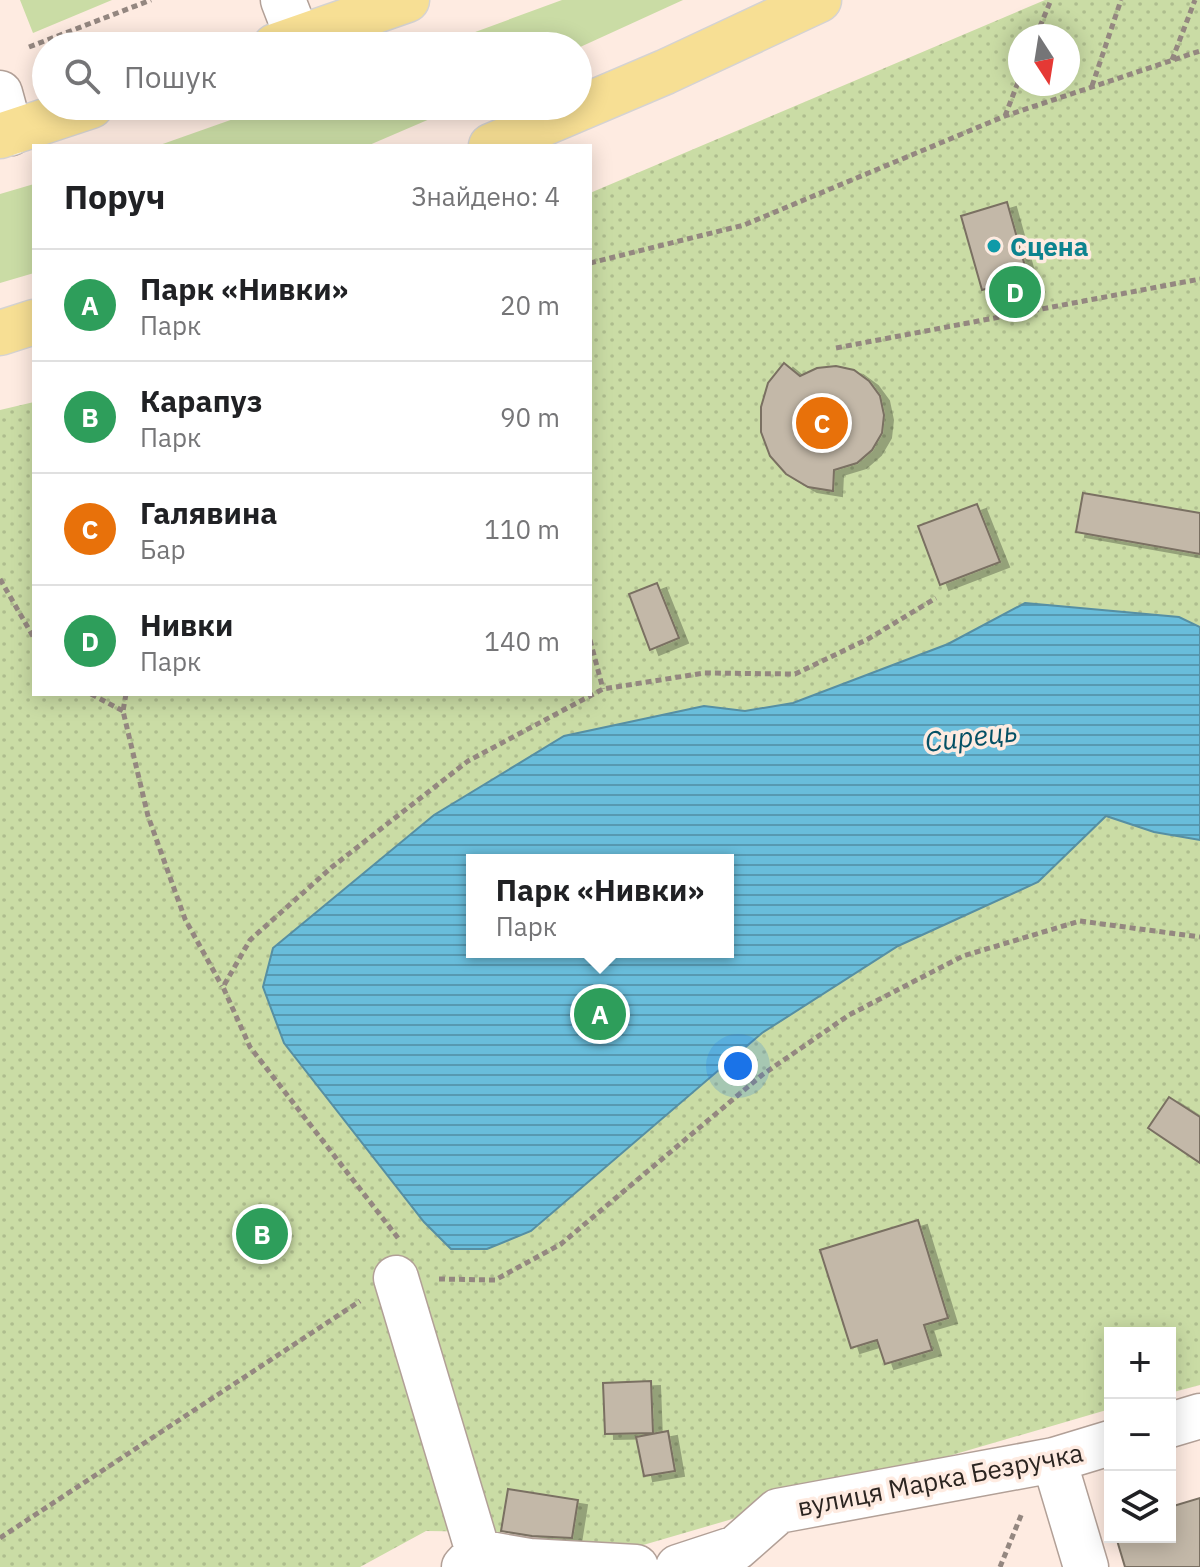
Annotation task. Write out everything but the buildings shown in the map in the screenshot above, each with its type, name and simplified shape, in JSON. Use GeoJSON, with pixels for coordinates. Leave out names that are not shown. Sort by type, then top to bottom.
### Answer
{"type":"FeatureCollection","features":[{"type":"Feature","properties":{"kind":"main road"},"geometry":{"type":"LineString","coordinates":[[592,103],[819,0]]}},
{"type":"Feature","properties":{"kind":"main road"},"geometry":{"type":"LineString","coordinates":[[285,28],[381,5]]}},
{"type":"Feature","properties":{"kind":"main road"},"geometry":{"type":"LineString","coordinates":[[4,121],[32,116]]}},
{"type":"Feature","properties":{"kind":"main road"},"geometry":{"type":"LineString","coordinates":[[496,144],[552,120]]}},
{"type":"Feature","properties":{"kind":"main road"},"geometry":{"type":"LineString","coordinates":[[0,333],[32,323]]}},
{"type":"Feature","properties":{"kind":"street"},"geometry":{"type":"LineString","coordinates":[[396,1278],[476,1562],[529,1561],[636,1567]]}},
{"type":"Feature","properties":{"kind":"street"},"geometry":{"type":"LineString","coordinates":[[1176,1423],[1200,1416]]}},
{"type":"Feature","properties":{"kind":"street","name":"вулиця Марка Безручка"},"geometry":{"type":"LineString","coordinates":[[734,1558],[778,1511],[1054,1460],[1104,1445]]}},
{"type":"Feature","properties":{"kind":"street"},"geometry":{"type":"LineString","coordinates":[[1054,1460],[1086,1567]]}},
{"type":"Feature","properties":{"kind":"street"},"geometry":{"type":"LineString","coordinates":[[678,1567],[734,1558]]}},
{"type":"Feature","properties":{"kind":"path"},"geometry":{"type":"LineString","coordinates":[[68,32],[151,0]]}},
{"type":"Feature","properties":{"kind":"path"},"geometry":{"type":"LineString","coordinates":[[1041,24],[1051,0]]}},
{"type":"Feature","properties":{"kind":"path"},"geometry":{"type":"LineString","coordinates":[[1092,87],[1121,0]]}},
{"type":"Feature","properties":{"kind":"path"},"geometry":{"type":"LineString","coordinates":[[1171,61],[1195,0]]}},
{"type":"Feature","properties":{"kind":"path"},"geometry":{"type":"LineString","coordinates":[[592,263],[744,225],[1005,116],[1200,51]]}},
{"type":"Feature","properties":{"kind":"path"},"geometry":{"type":"LineString","coordinates":[[1005,116],[1013,96]]}},
{"type":"Feature","properties":{"kind":"path"},"geometry":{"type":"LineString","coordinates":[[836,348],[1200,279]]}},
{"type":"Feature","properties":{"kind":"path"},"geometry":{"type":"LineString","coordinates":[[0,579],[32,635]]}},
{"type":"Feature","properties":{"kind":"path"},"geometry":{"type":"LineString","coordinates":[[592,695],[603,689],[704,673],[795,674],[868,639],[936,598]]}},
{"type":"Feature","properties":{"kind":"path"},"geometry":{"type":"LineString","coordinates":[[592,648],[603,689]]}},
{"type":"Feature","properties":{"kind":"path"},"geometry":{"type":"LineString","coordinates":[[95,696],[123,711]]}},
{"type":"Feature","properties":{"kind":"path"},"geometry":{"type":"LineString","coordinates":[[126,696],[123,711],[148,816],[185,919],[223,987],[250,1047],[400,1241],[396,1278]]}},
{"type":"Feature","properties":{"kind":"path"},"geometry":{"type":"LineString","coordinates":[[223,987],[250,940],[344,857],[468,761],[590,696]]}},
{"type":"Feature","properties":{"kind":"path"},"geometry":{"type":"LineString","coordinates":[[0,1538],[316,1327],[396,1278],[495,1280],[561,1244],[762,1075],[849,1015],[963,956],[1080,921],[1200,937]]}},
{"type":"Feature","properties":{"kind":"path"},"geometry":{"type":"LineString","coordinates":[[1000,1567],[1022,1513]]}},
{"type":"Feature","properties":{"kind":"green space"},"geometry":{"type":"Polygon","coordinates":[[[20,0],[112,0],[35,32],[33,32],[20,0]]]}},
{"type":"Feature","properties":{"kind":"green space"},"geometry":{"type":"Polygon","coordinates":[[[562,0],[683,0],[592,42],[592,32],[475,32],[562,0]]]}},
{"type":"Feature","properties":{"kind":"green space"},"geometry":{"type":"Polygon","coordinates":[[[1045,0],[1200,0],[1200,1385],[1176,1391],[1176,1327],[1104,1327],[1104,1411],[626,1550],[501,1532],[426,1531],[360,1567],[0,1567],[0,410],[32,402],[32,696],[592,696],[592,192],[1045,0]]]}},
{"type":"Feature","properties":{"kind":"green space"},"geometry":{"type":"Polygon","coordinates":[[[230,120],[427,120],[372,144],[163,144],[230,120]]]}},
{"type":"Feature","properties":{"kind":"green space"},"geometry":{"type":"Polygon","coordinates":[[[32,185],[32,274],[0,283],[0,194],[32,185]]]}},
{"type":"Feature","properties":{"kind":"water","name":"Сирець"},"geometry":{"type":"Polygon","coordinates":[[[1025,603],[1179,617],[1200,627],[1200,840],[1154,832],[1106,816],[1038,882],[898,946],[762,1033],[531,1231],[487,1249],[451,1249],[424,1222],[284,1043],[263,987],[273,948],[434,815],[564,736],[704,706],[745,711],[793,703],[948,644],[1025,603]]]}},
{"type":"Feature","properties":{"kind":"place","name":"Сцена"},"geometry":{"type":"Point","coordinates":[994,246]}},
{"type":"Feature","properties":{"kind":"place","name":"Нивки"},"geometry":{"type":"Point","coordinates":[1015,292]}},
{"type":"Feature","properties":{"kind":"place","name":"Галявина"},"geometry":{"type":"Point","coordinates":[822,423]}},
{"type":"Feature","properties":{"kind":"place","name":"Парк «Нивки»"},"geometry":{"type":"Point","coordinates":[600,1014]}},
{"type":"Feature","properties":{"kind":"place","name":"Карапуз"},"geometry":{"type":"Point","coordinates":[262,1234]}}]}
